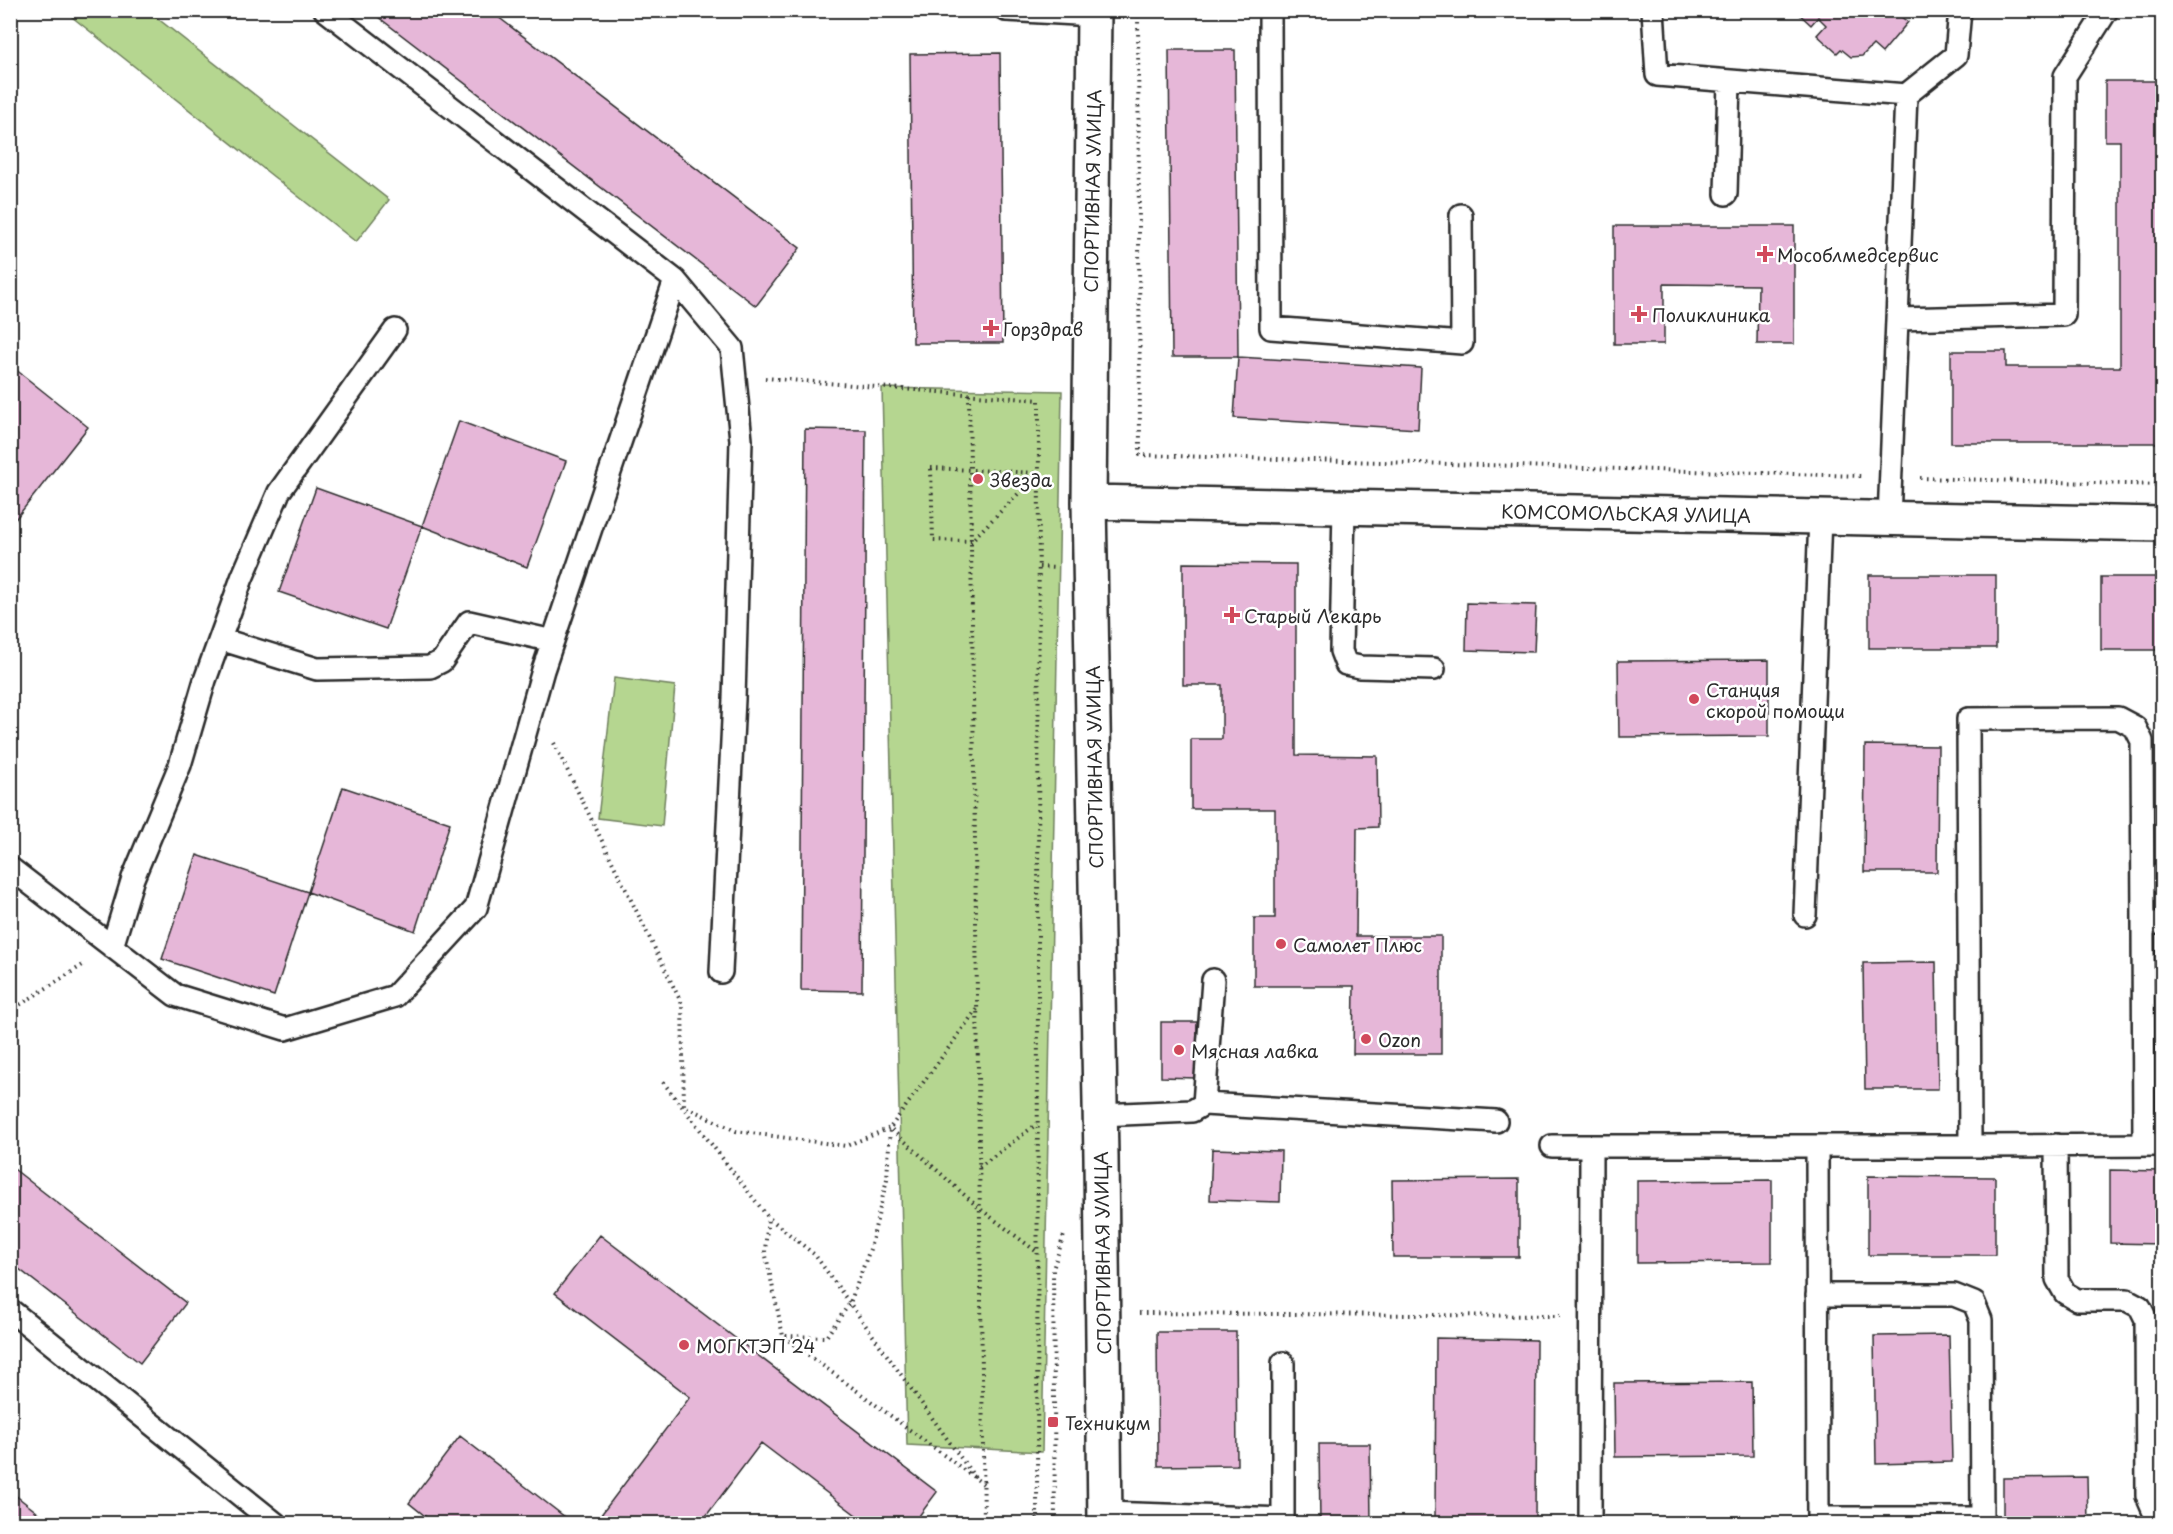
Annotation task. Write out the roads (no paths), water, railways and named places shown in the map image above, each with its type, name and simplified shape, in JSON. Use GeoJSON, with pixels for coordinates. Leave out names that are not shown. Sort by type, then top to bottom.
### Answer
{"type":"FeatureCollection","features":[{"type":"Feature","properties":{"kind":"street","name":"СПОРТИВНАЯ УЛИЦА"},"geometry":{"type":"LineString","coordinates":[[1094,13],[1089,502],[1105,1518]]}},
{"type":"Feature","properties":{"kind":"street","name":"КОМСОМОЛЬСКАЯ УЛИЦА"},"geometry":{"type":"LineString","coordinates":[[1089,502],[2163,524]]}},
{"type":"Feature","properties":{"kind":"lane"},"geometry":{"type":"LineString","coordinates":[[325,10],[675,280],[732,348],[741,440],[734,699],[722,972]]}},
{"type":"Feature","properties":{"kind":"lane"},"geometry":{"type":"LineString","coordinates":[[1006,10],[1094,13]]}},
{"type":"Feature","properties":{"kind":"lane"},"geometry":{"type":"LineString","coordinates":[[1270,10],[1271,328],[1462,343],[1461,215]]}},
{"type":"Feature","properties":{"kind":"lane"},"geometry":{"type":"LineString","coordinates":[[1653,10],[1657,75],[1906,95],[1956,56],[1960,10]]}},
{"type":"Feature","properties":{"kind":"lane"},"geometry":{"type":"LineString","coordinates":[[1897,320],[2064,315],[2065,76],[2107,10]]}},
{"type":"Feature","properties":{"kind":"lane"},"geometry":{"type":"LineString","coordinates":[[1726,194],[1729,81]]}},
{"type":"Feature","properties":{"kind":"lane"},"geometry":{"type":"LineString","coordinates":[[1889,519],[1906,95]]}},
{"type":"Feature","properties":{"kind":"lane"},"geometry":{"type":"LineString","coordinates":[[10,868],[174,995],[285,1029],[395,996],[476,908],[553,641],[675,280]]}},
{"type":"Feature","properties":{"kind":"lane"},"geometry":{"type":"LineString","coordinates":[[112,947],[133,878],[180,765],[205,680],[242,578],[279,492],[395,330]]}},
{"type":"Feature","properties":{"kind":"lane"},"geometry":{"type":"LineString","coordinates":[[1344,507],[1341,651],[1346,664],[1360,667],[1434,669]]}},
{"type":"Feature","properties":{"kind":"lane"},"geometry":{"type":"LineString","coordinates":[[1805,915],[1820,517]]}},
{"type":"Feature","properties":{"kind":"lane"},"geometry":{"type":"LineString","coordinates":[[220,639],[317,669],[430,668],[442,661],[470,622],[553,641]]}},
{"type":"Feature","properties":{"kind":"lane"},"geometry":{"type":"LineString","coordinates":[[1552,1146],[1970,1146],[2153,1145],[2153,923],[2142,741],[2135,727],[2118,718],[1968,719],[1970,1146]]}},
{"type":"Feature","properties":{"kind":"lane"},"geometry":{"type":"LineString","coordinates":[[1204,1104],[1213,980]]}},
{"type":"Feature","properties":{"kind":"lane"},"geometry":{"type":"LineString","coordinates":[[1100,1115],[1192,1111],[1204,1104],[1496,1121]]}},
{"type":"Feature","properties":{"kind":"lane"},"geometry":{"type":"LineString","coordinates":[[2056,1145],[2057,1280],[2064,1293],[2077,1300],[2127,1300],[2140,1307],[2146,1319],[2147,1496],[2153,1510],[2163,1516]]}},
{"type":"Feature","properties":{"kind":"lane"},"geometry":{"type":"LineString","coordinates":[[1590,1524],[1591,1146]]}},
{"type":"Feature","properties":{"kind":"lane"},"geometry":{"type":"LineString","coordinates":[[1817,1146],[1817,1295],[1818,1521],[1982,1521],[1981,1320],[1974,1303],[1954,1295],[1817,1295]]}},
{"type":"Feature","properties":{"kind":"lane"},"geometry":{"type":"LineString","coordinates":[[10,1310],[276,1524]]}},
{"type":"Feature","properties":{"kind":"lane"},"geometry":{"type":"LineString","coordinates":[[1105,1518],[1284,1521],[1283,1363]]}},
{"type":"Feature","properties":{"kind":"place","name":"Мособлмедсервис"},"geometry":{"type":"Point","coordinates":[1765,254]}},
{"type":"Feature","properties":{"kind":"place","name":"Поликлиника"},"geometry":{"type":"Point","coordinates":[1639,314]}},
{"type":"Feature","properties":{"kind":"place","name":"Горздрав"},"geometry":{"type":"Point","coordinates":[991,328]}},
{"type":"Feature","properties":{"kind":"place","name":"Звезда"},"geometry":{"type":"Point","coordinates":[978,479]}},
{"type":"Feature","properties":{"kind":"place","name":"Старый Лекарь"},"geometry":{"type":"Point","coordinates":[1232,615]}},
{"type":"Feature","properties":{"kind":"place","name":"Станция скорой помощи"},"geometry":{"type":"Point","coordinates":[1694,699]}},
{"type":"Feature","properties":{"kind":"place","name":"Самолет Плюс"},"geometry":{"type":"Point","coordinates":[1281,944]}},
{"type":"Feature","properties":{"kind":"place","name":"Ozon"},"geometry":{"type":"Point","coordinates":[1366,1039]}},
{"type":"Feature","properties":{"kind":"place","name":"Мясная лавка"},"geometry":{"type":"Point","coordinates":[1179,1050]}},
{"type":"Feature","properties":{"kind":"place","name":"МОГКТЭП 24"},"geometry":{"type":"Point","coordinates":[684,1345]}},
{"type":"Feature","properties":{"kind":"place","name":"Техникум"},"geometry":{"type":"Point","coordinates":[1053,1422]}}]}
